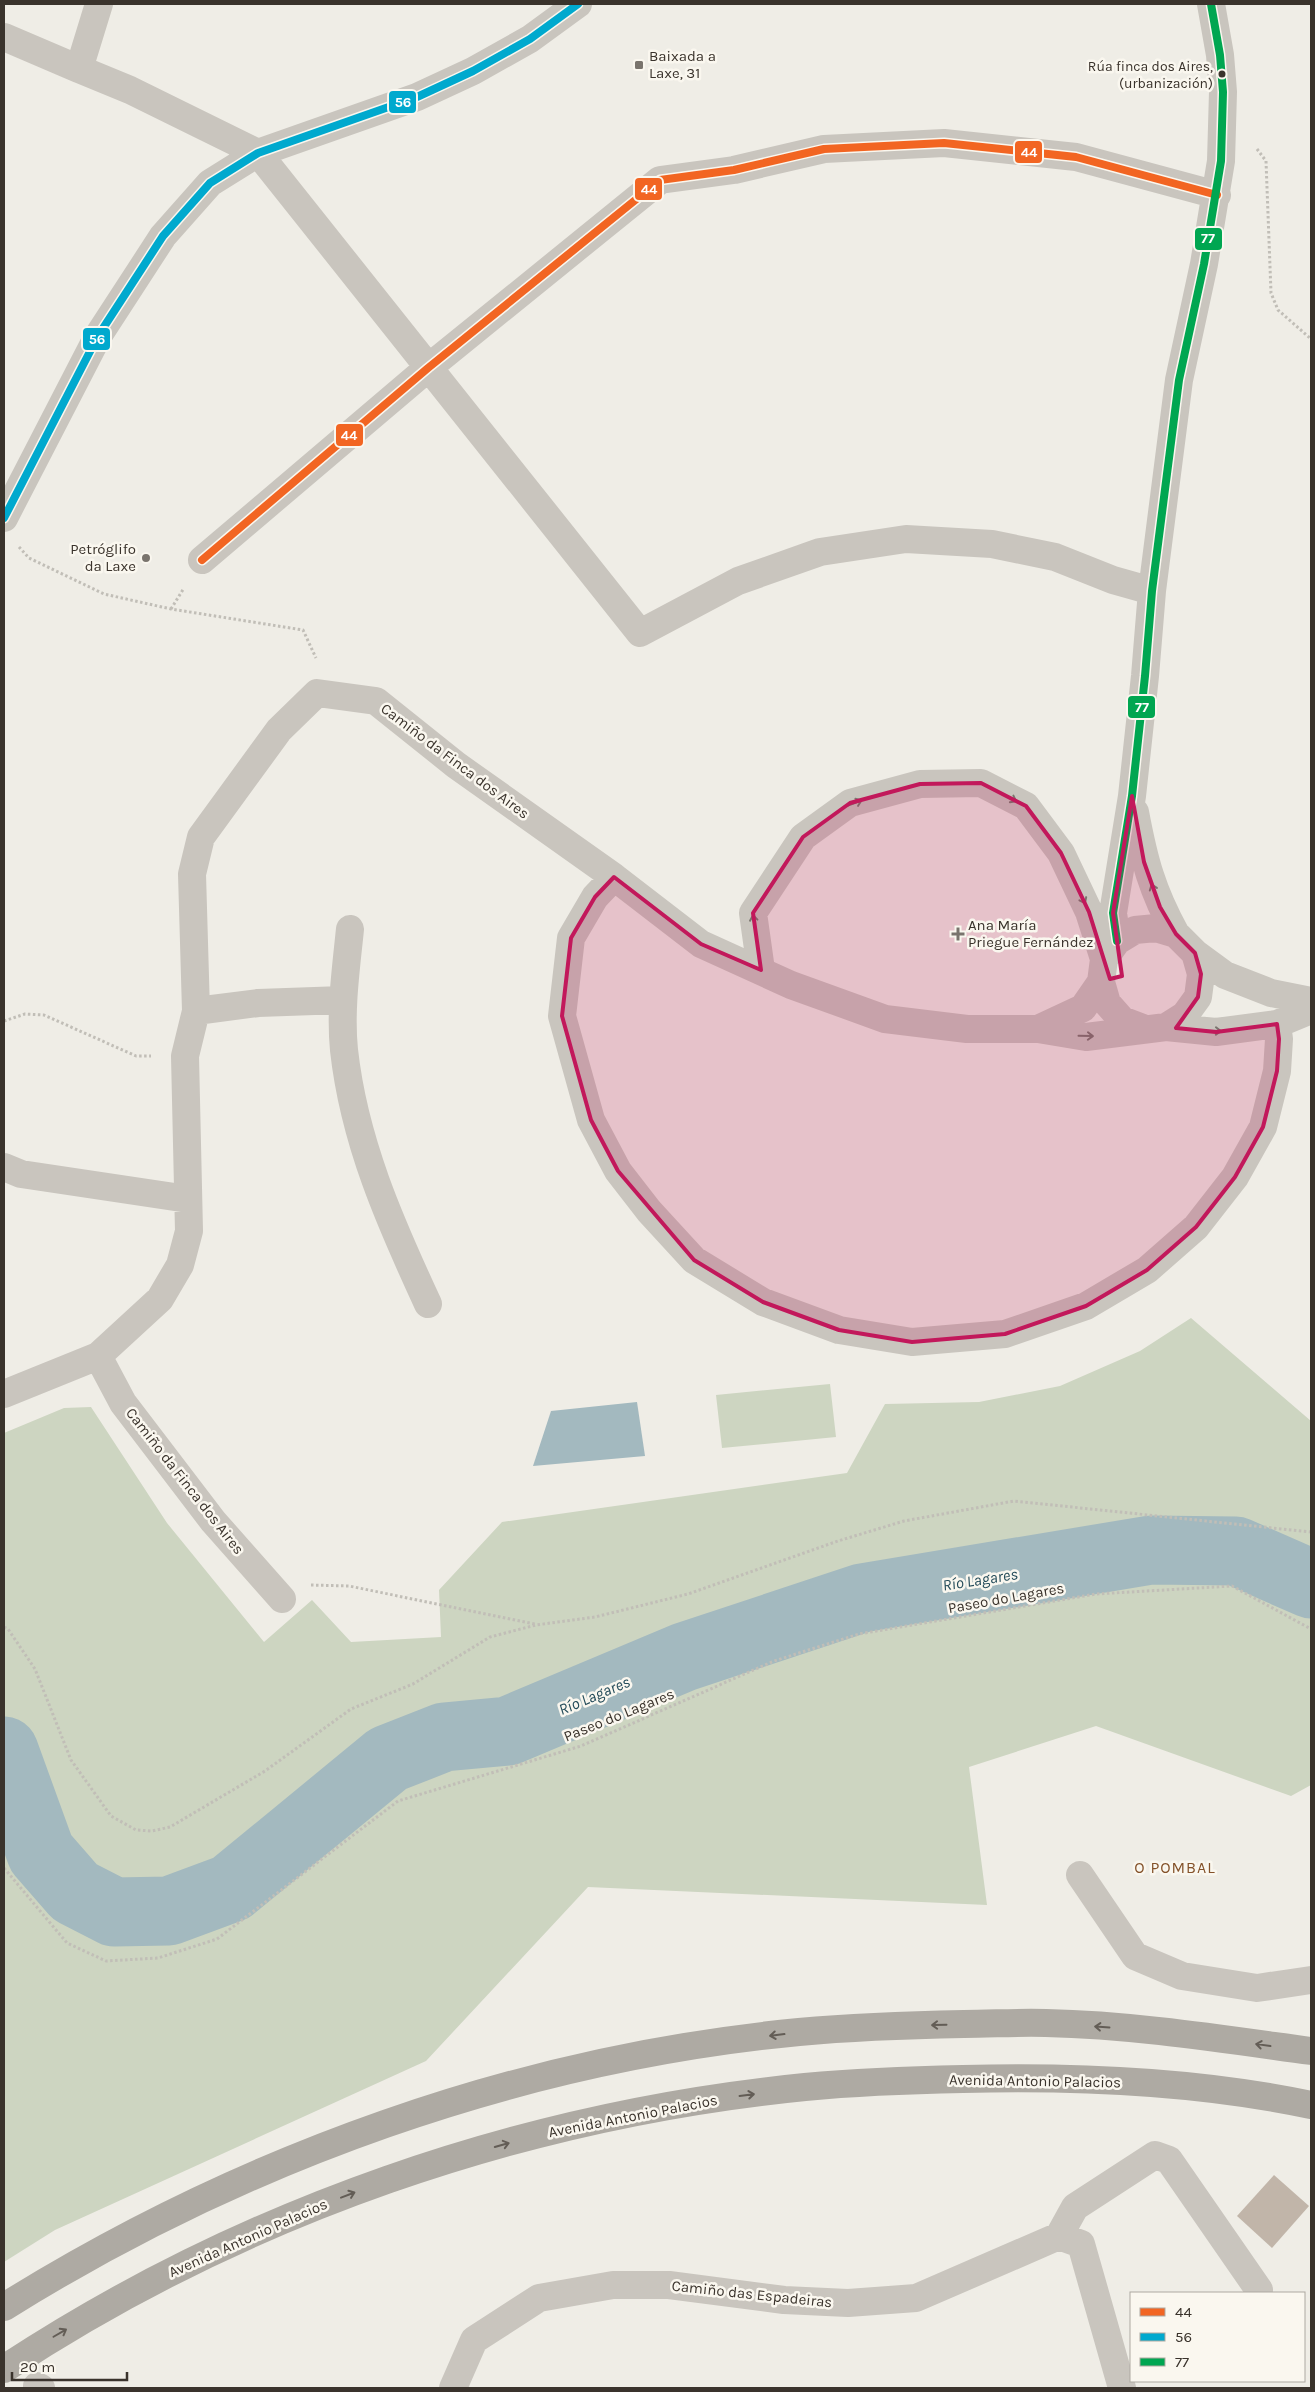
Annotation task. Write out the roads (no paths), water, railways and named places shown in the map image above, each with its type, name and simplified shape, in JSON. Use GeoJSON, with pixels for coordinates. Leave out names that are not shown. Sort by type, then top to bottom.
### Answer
{"type":"FeatureCollection","features":[{"type":"Feature","properties":{"kind":"main road"},"geometry":{"type":"LineString","coordinates":[[4,2307],[106,2247],[184,2207],[269,2169],[357,2135],[449,2104],[542,2077],[623,2059],[707,2044],[799,2032],[892,2026],[1045,2023],[1157,2030],[1311,2051]]}},
{"type":"Feature","properties":{"kind":"main road","name":"Avenida Antonio Palacios"},"geometry":{"type":"LineString","coordinates":[[4,2369],[42,2344],[121,2298],[204,2255],[288,2218],[373,2186],[459,2157],[548,2132],[634,2113],[721,2098],[804,2087],[889,2081],[1015,2078],[1107,2080],[1211,2089],[1311,2104]]}},
{"type":"Feature","properties":{"kind":"street"},"geometry":{"type":"LineString","coordinates":[[79,70],[99,4]]}},
{"type":"Feature","properties":{"kind":"street"},"geometry":{"type":"LineString","coordinates":[[4,518],[98,336],[163,236],[210,183],[258,153],[417,98],[473,71],[530,39],[578,4]]}},
{"type":"Feature","properties":{"kind":"street"},"geometry":{"type":"LineString","coordinates":[[1195,953],[1201,974],[1198,997],[1185,1015],[1154,1027],[1122,1020],[1107,1003],[1107,961],[1132,796],[1152,591],[1179,380],[1217,195],[1224,130],[1220,55],[1210,4]]}},
{"type":"Feature","properties":{"kind":"street"},"geometry":{"type":"LineString","coordinates":[[4,37],[130,90],[258,153],[640,632],[738,581],[820,552],[906,539],[992,544],[1010,547],[1055,557],[1114,580],[1152,591]]}},
{"type":"Feature","properties":{"kind":"street"},"geometry":{"type":"LineString","coordinates":[[202,560],[428,368],[660,180],[734,170],[824,149],[944,143],[1076,157],[1217,195]]}},
{"type":"Feature","properties":{"kind":"street","name":"Camiño da Finca dos Aires"},"geometry":{"type":"LineString","coordinates":[[4,1394],[98,1356],[160,1299],[180,1264],[189,1231],[185,1056],[196,1011],[192,874],[201,837],[279,730],[317,693],[376,701],[456,765],[614,877],[701,944],[791,985],[884,1019],[967,1029],[1038,1028],[1086,1037],[1154,1027],[1216,1032],[1276,1024],[1311,1010]]}},
{"type":"Feature","properties":{"kind":"street"},"geometry":{"type":"LineString","coordinates":[[761,970],[753,913],[803,838],[850,803],[920,784],[981,782],[1026,806],[1061,853],[1089,912],[1107,961]]}},
{"type":"Feature","properties":{"kind":"street"},"geometry":{"type":"LineString","coordinates":[[1132,796],[1144,862],[1160,907],[1176,934],[1195,953],[1225,975],[1271,992],[1311,1001]]}},
{"type":"Feature","properties":{"kind":"street"},"geometry":{"type":"LineString","coordinates":[[614,877],[595,897],[571,938],[562,1016],[591,1120],[618,1171],[649,1211],[694,1260],[763,1302],[839,1330],[912,1342],[1004,1334],[1086,1306],[1147,1270],[1196,1227],[1235,1177],[1263,1127],[1277,1070],[1279,1039],[1276,1024]]}},
{"type":"Feature","properties":{"kind":"street"},"geometry":{"type":"LineString","coordinates":[[1107,961],[1135,930],[1156,928],[1176,934]]}},
{"type":"Feature","properties":{"kind":"street"},"geometry":{"type":"LineString","coordinates":[[350,929],[343,1000],[344,1050],[359,1134],[390,1224],[428,1304]]}},
{"type":"Feature","properties":{"kind":"street","name":"Camiño da Finca dos Aires"},"geometry":{"type":"LineString","coordinates":[[1038,1028],[1083,1008],[1107,961]]}},
{"type":"Feature","properties":{"kind":"street"},"geometry":{"type":"LineString","coordinates":[[196,1011],[258,1003],[343,1000]]}},
{"type":"Feature","properties":{"kind":"street"},"geometry":{"type":"LineString","coordinates":[[4,1167],[21,1174],[188,1199]]}},
{"type":"Feature","properties":{"kind":"street","name":"Camiño da Finca dos Aires"},"geometry":{"type":"LineString","coordinates":[[98,1356],[124,1403],[141,1426],[213,1521],[282,1599]]}},
{"type":"Feature","properties":{"kind":"street"},"geometry":{"type":"LineString","coordinates":[[1080,1875],[1135,1956],[1182,1976],[1257,1988],[1311,1980]]}},
{"type":"Feature","properties":{"kind":"street"},"geometry":{"type":"LineString","coordinates":[[1122,2388],[1082,2244],[1059,2236],[1075,2206],[1156,2155],[1169,2160],[1259,2290]]}},
{"type":"Feature","properties":{"kind":"street","name":"Camiño das Espadeiras"},"geometry":{"type":"LineString","coordinates":[[453,2388],[474,2340],[539,2298],[613,2284],[669,2285],[784,2300],[839,2303],[916,2298],[1059,2236]]}},
{"type":"Feature","properties":{"kind":"water"},"geometry":{"type":"Polygon","coordinates":[[[637,1402],[645,1456],[533,1466],[551,1411],[637,1402]]]}},
{"type":"Feature","properties":{"kind":"waterway","name":"Río Lagares"},"geometry":{"type":"LineString","coordinates":[[4,1751],[41,1853],[75,1892],[114,1912],[169,1911],[231,1888],[388,1759],[444,1737],[508,1731],[684,1657],[862,1598],[1151,1550],[1236,1551],[1311,1584]]}},
{"type":"Feature","properties":{"kind":"place","name":"Baixada a Laxe, 31"},"geometry":{"type":"Point","coordinates":[639,65]}},
{"type":"Feature","properties":{"kind":"place","name":"Rúa finca dos Aires, (urbanización)"},"geometry":{"type":"Point","coordinates":[1222,74]}},
{"type":"Feature","properties":{"kind":"place","name":"Petróglifo da Laxe"},"geometry":{"type":"Point","coordinates":[146,558]}},
{"type":"Feature","properties":{"kind":"place","name":"Ana María Priegue Fernández"},"geometry":{"type":"Point","coordinates":[958,934]}},
{"type":"Feature","properties":{"kind":"district","name":"O POMBAL"},"geometry":{"type":"Point","coordinates":[1175,1867]}}]}
